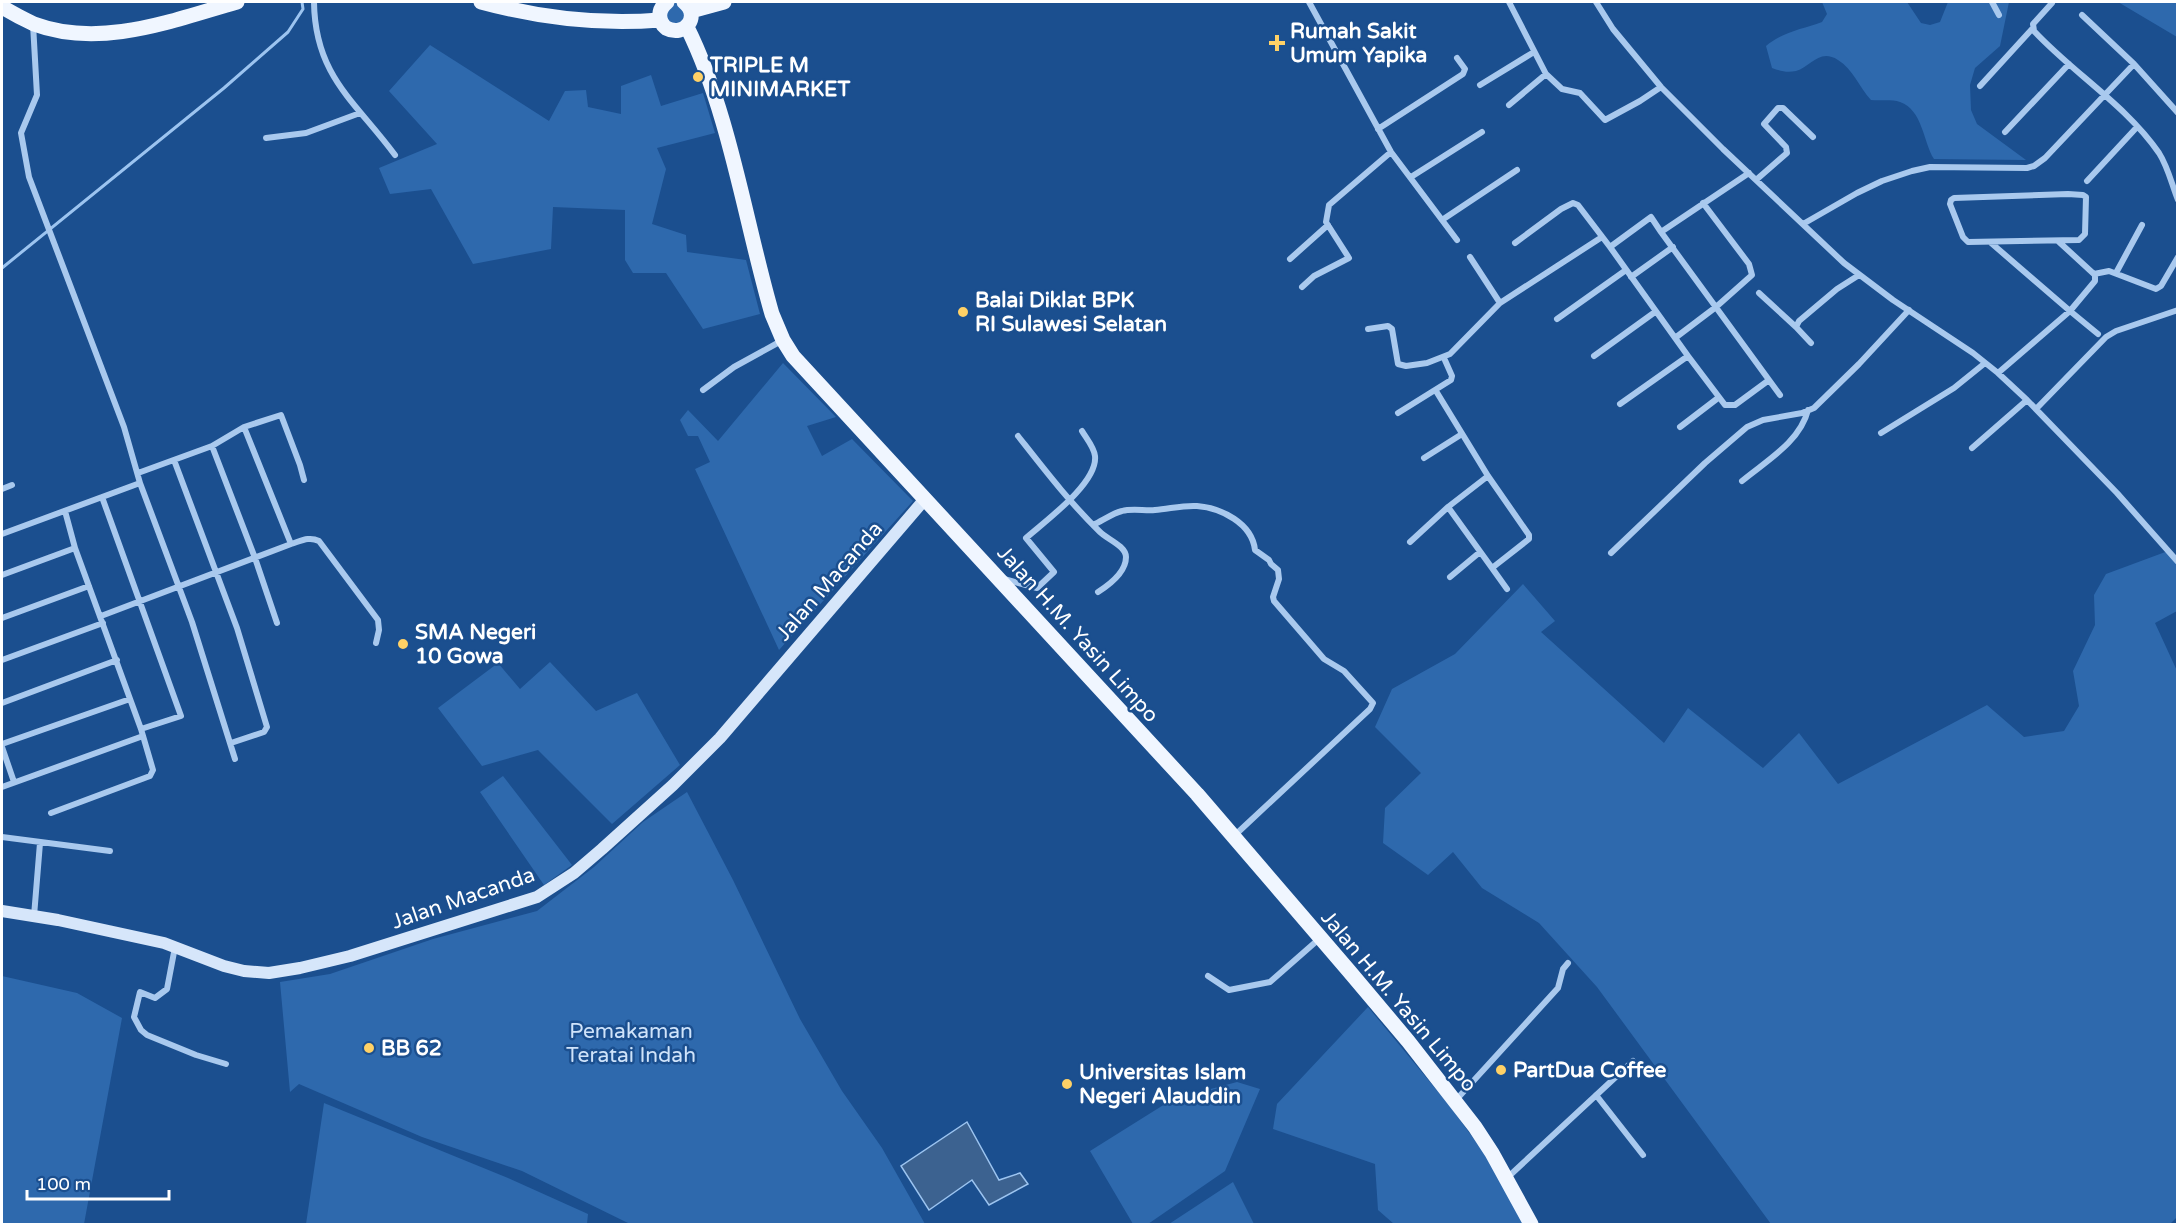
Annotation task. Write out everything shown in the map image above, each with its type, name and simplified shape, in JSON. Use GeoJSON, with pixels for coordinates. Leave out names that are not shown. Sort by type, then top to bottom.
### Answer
{"type":"FeatureCollection","features":[{"type":"Feature","properties":{"kind":"main road"},"geometry":{"type":"LineString","coordinates":[[2,6],[33,23],[71,32],[106,32],[148,27],[237,2]]}},
{"type":"Feature","properties":{"kind":"main road"},"geometry":{"type":"LineString","coordinates":[[481,2],[534,14],[597,22],[663,7],[663,26],[671,31],[679,31],[687,27],[692,19],[688,6],[724,2]]}},
{"type":"Feature","properties":{"kind":"main road","name":"Jalan H.M. Yasin Limpo"},"geometry":{"type":"LineString","coordinates":[[687,27],[698,50],[716,102],[769,304],[783,340],[806,371],[999,578],[1234,836],[1397,1028],[1456,1101],[1492,1153],[1531,1224]]}},
{"type":"Feature","properties":{"kind":"street"},"geometry":{"type":"LineString","coordinates":[[314,2],[322,50],[337,84],[395,155]]}},
{"type":"Feature","properties":{"kind":"street"},"geometry":{"type":"LineString","coordinates":[[1309,2],[1391,152],[1458,240]]}},
{"type":"Feature","properties":{"kind":"street"},"geometry":{"type":"LineString","coordinates":[[1509,2],[1546,74],[1562,89],[1580,93],[1605,120],[1661,87]]}},
{"type":"Feature","properties":{"kind":"street"},"geometry":{"type":"LineString","coordinates":[[1605,2],[1597,3],[1635,59],[1756,180],[1859,276],[1998,373],[2139,516],[2178,562]]}},
{"type":"Feature","properties":{"kind":"street"},"geometry":{"type":"LineString","coordinates":[[1992,2],[1999,15]]}},
{"type":"Feature","properties":{"kind":"street"},"geometry":{"type":"LineString","coordinates":[[1980,86],[2033,28],[2033,24],[2052,3]]}},
{"type":"Feature","properties":{"kind":"street"},"geometry":{"type":"LineString","coordinates":[[2082,15],[2134,64],[2178,113]]}},
{"type":"Feature","properties":{"kind":"street"},"geometry":{"type":"LineString","coordinates":[[33,23],[37,95],[23,126],[22,141],[29,177],[120,416],[140,483],[192,622],[235,759]]}},
{"type":"Feature","properties":{"kind":"street"},"geometry":{"type":"LineString","coordinates":[[2033,28],[2068,64],[2104,95],[2160,155],[2178,200]]}},
{"type":"Feature","properties":{"kind":"street"},"geometry":{"type":"LineString","coordinates":[[1480,84],[1534,52]]}},
{"type":"Feature","properties":{"kind":"street"},"geometry":{"type":"LineString","coordinates":[[1378,129],[1463,74],[1465,69],[1457,58]]}},
{"type":"Feature","properties":{"kind":"street"},"geometry":{"type":"LineString","coordinates":[[2005,132],[2068,64]]}},
{"type":"Feature","properties":{"kind":"street"},"geometry":{"type":"LineString","coordinates":[[1803,224],[1857,193],[1882,181],[1912,171],[1930,167],[2008,169],[2034,166],[2045,158],[2134,64]]}},
{"type":"Feature","properties":{"kind":"street"},"geometry":{"type":"LineString","coordinates":[[1509,105],[1546,74]]}},
{"type":"Feature","properties":{"kind":"street"},"geometry":{"type":"LineString","coordinates":[[1756,180],[1787,153],[1786,147],[1764,124],[1778,108],[1783,108],[1813,137]]}},
{"type":"Feature","properties":{"kind":"street"},"geometry":{"type":"LineString","coordinates":[[266,138],[306,133],[360,113]]}},
{"type":"Feature","properties":{"kind":"street"},"geometry":{"type":"LineString","coordinates":[[2087,181],[2137,128]]}},
{"type":"Feature","properties":{"kind":"street"},"geometry":{"type":"LineString","coordinates":[[1411,177],[1482,132]]}},
{"type":"Feature","properties":{"kind":"street"},"geometry":{"type":"LineString","coordinates":[[1302,288],[1314,276],[1349,258],[1326,222],[1329,205],[1391,152]]}},
{"type":"Feature","properties":{"kind":"street"},"geometry":{"type":"LineString","coordinates":[[1442,220],[1517,170]]}},
{"type":"Feature","properties":{"kind":"street"},"geometry":{"type":"LineString","coordinates":[[1661,232],[1749,173]]}},
{"type":"Feature","properties":{"kind":"street"},"geometry":{"type":"LineString","coordinates":[[2014,195],[2085,196],[2087,207],[2084,236],[2079,240],[1990,243],[1968,242],[1962,237],[1950,204],[1952,199],[2014,195]]}},
{"type":"Feature","properties":{"kind":"street"},"geometry":{"type":"LineString","coordinates":[[1515,243],[1561,209],[1573,203],[1578,205],[1725,405],[1732,407],[1769,380]]}},
{"type":"Feature","properties":{"kind":"street"},"geometry":{"type":"LineString","coordinates":[[1675,338],[1750,278],[1752,270],[1703,203]]}},
{"type":"Feature","properties":{"kind":"street"},"geometry":{"type":"LineString","coordinates":[[1610,248],[1651,217],[1780,395]]}},
{"type":"Feature","properties":{"kind":"street"},"geometry":{"type":"LineString","coordinates":[[1290,259],[1328,225]]}},
{"type":"Feature","properties":{"kind":"street"},"geometry":{"type":"LineString","coordinates":[[2116,273],[2142,225]]}},
{"type":"Feature","properties":{"kind":"street"},"geometry":{"type":"LineString","coordinates":[[1368,329],[1388,326],[1392,329],[1397,362],[1401,365],[1427,363],[1444,358],[1455,350],[1500,303],[1602,237]]}},
{"type":"Feature","properties":{"kind":"street"},"geometry":{"type":"LineString","coordinates":[[1998,373],[2070,311],[2095,281],[2094,274],[2058,241]]}},
{"type":"Feature","properties":{"kind":"street"},"geometry":{"type":"LineString","coordinates":[[1990,243],[2098,334]]}},
{"type":"Feature","properties":{"kind":"street"},"geometry":{"type":"LineString","coordinates":[[1631,277],[1672,247]]}},
{"type":"Feature","properties":{"kind":"street"},"geometry":{"type":"LineString","coordinates":[[1470,256],[1500,303]]}},
{"type":"Feature","properties":{"kind":"street"},"geometry":{"type":"LineString","coordinates":[[2094,274],[2105,271],[2116,273],[2156,289],[2161,286],[2178,257]]}},
{"type":"Feature","properties":{"kind":"street"},"geometry":{"type":"LineString","coordinates":[[1557,319],[1626,270]]}},
{"type":"Feature","properties":{"kind":"street"},"geometry":{"type":"LineString","coordinates":[[1796,327],[1799,321],[1832,294],[1859,276]]}},
{"type":"Feature","properties":{"kind":"street"},"geometry":{"type":"LineString","coordinates":[[1759,293],[1811,342]]}},
{"type":"Feature","properties":{"kind":"street"},"geometry":{"type":"LineString","coordinates":[[1611,553],[1705,463],[1747,427],[1763,420],[1791,416],[1808,410],[1823,400],[1909,310]]}},
{"type":"Feature","properties":{"kind":"street"},"geometry":{"type":"LineString","coordinates":[[2036,409],[2106,337],[2116,331],[2178,310]]}},
{"type":"Feature","properties":{"kind":"street"},"geometry":{"type":"LineString","coordinates":[[1594,356],[1655,312]]}},
{"type":"Feature","properties":{"kind":"street"},"geometry":{"type":"LineString","coordinates":[[703,390],[734,367],[783,340]]}},
{"type":"Feature","properties":{"kind":"street"},"geometry":{"type":"LineString","coordinates":[[1620,404],[1688,357]]}},
{"type":"Feature","properties":{"kind":"street"},"geometry":{"type":"LineString","coordinates":[[1398,413],[1436,391],[1452,378],[1444,358]]}},
{"type":"Feature","properties":{"kind":"street"},"geometry":{"type":"LineString","coordinates":[[1881,433],[1954,388],[1985,363]]}},
{"type":"Feature","properties":{"kind":"street"},"geometry":{"type":"LineString","coordinates":[[1436,391],[1488,476],[1529,537],[1492,568]]}},
{"type":"Feature","properties":{"kind":"street"},"geometry":{"type":"LineString","coordinates":[[1680,427],[1718,398]]}},
{"type":"Feature","properties":{"kind":"street"},"geometry":{"type":"LineString","coordinates":[[1972,448],[2027,400]]}},
{"type":"Feature","properties":{"kind":"street"},"geometry":{"type":"LineString","coordinates":[[1742,481],[1795,436],[1808,410]]}},
{"type":"Feature","properties":{"kind":"street"},"geometry":{"type":"LineString","coordinates":[[138,473],[212,446],[244,427],[283,415],[304,480]]}},
{"type":"Feature","properties":{"kind":"street"},"geometry":{"type":"LineString","coordinates":[[244,427],[291,544]]}},
{"type":"Feature","properties":{"kind":"street"},"geometry":{"type":"LineString","coordinates":[[999,578],[1037,588],[1054,572],[1026,538],[1071,500],[1094,467],[1095,456],[1082,431]]}},
{"type":"Feature","properties":{"kind":"street"},"geometry":{"type":"LineString","coordinates":[[1424,458],[1462,434]]}},
{"type":"Feature","properties":{"kind":"street"},"geometry":{"type":"LineString","coordinates":[[1018,436],[1105,537],[1122,548],[1126,557],[1122,569],[1098,592]]}},
{"type":"Feature","properties":{"kind":"street"},"geometry":{"type":"LineString","coordinates":[[212,446],[277,623]]}},
{"type":"Feature","properties":{"kind":"street"},"geometry":{"type":"LineString","coordinates":[[174,460],[237,628],[267,727],[264,732],[231,743]]}},
{"type":"Feature","properties":{"kind":"street"},"geometry":{"type":"LineString","coordinates":[[1410,542],[1448,507],[1488,476]]}},
{"type":"Feature","properties":{"kind":"street"},"geometry":{"type":"LineString","coordinates":[[2,534],[140,483]]}},
{"type":"Feature","properties":{"kind":"street"},"geometry":{"type":"LineString","coordinates":[[2,489],[12,485]]}},
{"type":"Feature","properties":{"kind":"street"},"geometry":{"type":"LineString","coordinates":[[102,497],[181,716],[141,729]]}},
{"type":"Feature","properties":{"kind":"street","name":"Jalan Macanda"},"geometry":{"type":"LineString","coordinates":[[2,911],[175,946],[224,966],[244,971],[269,973],[350,956],[537,897],[556,886],[602,849],[689,770],[720,738],[926,499]]}},
{"type":"Feature","properties":{"kind":"street"},"geometry":{"type":"LineString","coordinates":[[1094,525],[1124,510],[1142,511],[1195,506],[1209,508],[1239,521],[1246,529],[1255,550],[1278,570],[1280,579],[1273,597],[1274,601],[1324,659],[1344,671],[1373,703],[1370,709],[1234,836]]}},
{"type":"Feature","properties":{"kind":"street"},"geometry":{"type":"LineString","coordinates":[[1448,507],[1507,589]]}},
{"type":"Feature","properties":{"kind":"street"},"geometry":{"type":"LineString","coordinates":[[51,813],[150,776],[153,767],[117,660],[75,548],[65,511]]}},
{"type":"Feature","properties":{"kind":"street"},"geometry":{"type":"LineString","coordinates":[[2,660],[102,620],[140,600],[308,538],[319,541],[378,620],[379,630],[376,643]]}},
{"type":"Feature","properties":{"kind":"street"},"geometry":{"type":"LineString","coordinates":[[2,575],[75,548]]}},
{"type":"Feature","properties":{"kind":"street"},"geometry":{"type":"LineString","coordinates":[[1450,578],[1480,552]]}},
{"type":"Feature","properties":{"kind":"street"},"geometry":{"type":"LineString","coordinates":[[2,618],[89,586]]}},
{"type":"Feature","properties":{"kind":"street"},"geometry":{"type":"LineString","coordinates":[[2,703],[117,660]]}},
{"type":"Feature","properties":{"kind":"street"},"geometry":{"type":"LineString","coordinates":[[14,782],[2,746],[130,699]]}},
{"type":"Feature","properties":{"kind":"street"},"geometry":{"type":"LineString","coordinates":[[2,787],[143,736]]}},
{"type":"Feature","properties":{"kind":"street"},"geometry":{"type":"LineString","coordinates":[[2,837],[110,851]]}},
{"type":"Feature","properties":{"kind":"street"},"geometry":{"type":"LineString","coordinates":[[33,916],[40,843]]}},
{"type":"Feature","properties":{"kind":"street"},"geometry":{"type":"LineString","coordinates":[[1208,976],[1229,990],[1270,982],[1320,938]]}},
{"type":"Feature","properties":{"kind":"street"},"geometry":{"type":"LineString","coordinates":[[175,946],[167,989],[155,998],[140,992],[134,1017],[141,1030],[147,1035],[196,1055],[226,1064]]}},
{"type":"Feature","properties":{"kind":"street"},"geometry":{"type":"LineString","coordinates":[[1456,1101],[1558,988],[1563,969],[1568,963]]}},
{"type":"Feature","properties":{"kind":"street"},"geometry":{"type":"LineString","coordinates":[[1507,1178],[1633,1061]]}},
{"type":"Feature","properties":{"kind":"street"},"geometry":{"type":"LineString","coordinates":[[1596,1095],[1643,1155]]}},
{"type":"Feature","properties":{"kind":"green space"},"geometry":{"type":"Polygon","coordinates":[[[667,2],[684,2],[692,19],[666,28],[667,2]]]}},
{"type":"Feature","properties":{"kind":"green space"},"geometry":{"type":"Polygon","coordinates":[[[1822,2],[1907,2],[1921,23],[1930,25],[1940,22],[1948,2],[2009,2],[2000,46],[1975,68],[1970,85],[1971,110],[1977,124],[2026,160],[1934,159],[1918,119],[1908,106],[1897,101],[1871,100],[1848,68],[1831,57],[1820,57],[1796,71],[1772,68],[1766,46],[1786,34],[1822,22],[1827,14],[1822,2]]]}},
{"type":"Feature","properties":{"kind":"green space"},"geometry":{"type":"Polygon","coordinates":[[[2118,2],[2177,2],[2177,37],[2118,2]]]}},
{"type":"Feature","properties":{"kind":"green space"},"geometry":{"type":"Polygon","coordinates":[[[430,45],[549,121],[565,91],[586,90],[588,107],[621,114],[621,86],[651,75],[661,106],[703,93],[715,133],[657,148],[666,169],[652,224],[686,235],[687,252],[746,260],[760,314],[703,329],[666,273],[633,273],[625,260],[625,210],[553,207],[551,249],[473,264],[431,189],[390,194],[379,168],[437,144],[389,91],[430,45]]]}},
{"type":"Feature","properties":{"kind":"green space"},"geometry":{"type":"Polygon","coordinates":[[[783,363],[836,417],[807,426],[822,456],[852,439],[913,501],[779,650],[695,469],[710,462],[698,436],[688,436],[680,420],[688,410],[718,441],[783,363]]]}},
{"type":"Feature","properties":{"kind":"green space"},"geometry":{"type":"Polygon","coordinates":[[[2168,551],[2177,566],[2177,611],[2155,623],[2178,673],[2177,1217],[2170,1224],[1771,1224],[1597,987],[1539,923],[1482,888],[1453,852],[1428,875],[1383,843],[1385,808],[1421,773],[1375,727],[1392,689],[1455,654],[1523,584],[1555,621],[1541,632],[1664,743],[1688,708],[1763,768],[1799,733],[1838,784],[1987,705],[2024,737],[2064,731],[2079,706],[2073,671],[2095,625],[2094,595],[2106,574],[2168,551]]]}},
{"type":"Feature","properties":{"kind":"green space"},"geometry":{"type":"Polygon","coordinates":[[[550,662],[596,711],[637,693],[680,765],[612,824],[538,750],[482,766],[438,708],[498,663],[520,689],[550,662]]]}},
{"type":"Feature","properties":{"kind":"green space"},"geometry":{"type":"Polygon","coordinates":[[[503,776],[572,865],[544,885],[480,792],[503,776]]]}},
{"type":"Feature","properties":{"kind":"green space","name":"Pemakaman Teratai Indah"},"geometry":{"type":"Polygon","coordinates":[[[687,792],[733,880],[800,1019],[842,1091],[882,1148],[925,1224],[630,1224],[522,1171],[422,1137],[299,1084],[290,1092],[280,982],[330,974],[433,939],[537,911],[594,867],[643,822],[687,792]]]}},
{"type":"Feature","properties":{"kind":"green space"},"geometry":{"type":"Polygon","coordinates":[[[2,976],[77,993],[122,1018],[84,1224],[2,1224],[2,976]]]}},
{"type":"Feature","properties":{"kind":"green space"},"geometry":{"type":"Polygon","coordinates":[[[1368,1007],[1449,1105],[1495,1168],[1525,1224],[1394,1224],[1378,1210],[1375,1164],[1273,1129],[1277,1104],[1368,1007]]]}},
{"type":"Feature","properties":{"kind":"green space"},"geometry":{"type":"Polygon","coordinates":[[[1237,1082],[1260,1089],[1225,1171],[1148,1224],[1133,1224],[1090,1151],[1173,1099],[1237,1082]]]}},
{"type":"Feature","properties":{"kind":"green space"},"geometry":{"type":"Polygon","coordinates":[[[324,1103],[508,1178],[588,1214],[587,1224],[306,1224],[324,1103]]]}},
{"type":"Feature","properties":{"kind":"green space"},"geometry":{"type":"Polygon","coordinates":[[[1233,1182],[1254,1224],[1169,1224],[1233,1182]]]}},
{"type":"Feature","properties":{"kind":"shaded area"},"geometry":{"type":"Polygon","coordinates":[[[967,1122],[999,1180],[1020,1173],[1028,1184],[989,1205],[972,1180],[929,1210],[901,1166],[967,1122]]]}},
{"type":"Feature","properties":{"kind":"waterway"},"geometry":{"type":"LineString","coordinates":[[2,268],[224,88],[288,32],[303,9],[302,2]]}},
{"type":"Feature","properties":{"kind":"place","name":"Rumah Sakit Umum Yapika"},"geometry":{"type":"Point","coordinates":[1277,43]}},
{"type":"Feature","properties":{"kind":"place","name":"TRIPLE M MINIMARKET"},"geometry":{"type":"Point","coordinates":[698,77]}},
{"type":"Feature","properties":{"kind":"place","name":"Balai Diklat BPK RI Sulawesi Selatan"},"geometry":{"type":"Point","coordinates":[963,312]}},
{"type":"Feature","properties":{"kind":"place","name":"SMA Negeri 10 Gowa"},"geometry":{"type":"Point","coordinates":[403,644]}},
{"type":"Feature","properties":{"kind":"place","name":"BB 62"},"geometry":{"type":"Point","coordinates":[369,1048]}},
{"type":"Feature","properties":{"kind":"place","name":"PartDua Coffee"},"geometry":{"type":"Point","coordinates":[1501,1070]}},
{"type":"Feature","properties":{"kind":"place","name":"Universitas Islam Negeri Alauddin"},"geometry":{"type":"Point","coordinates":[1067,1084]}}]}
